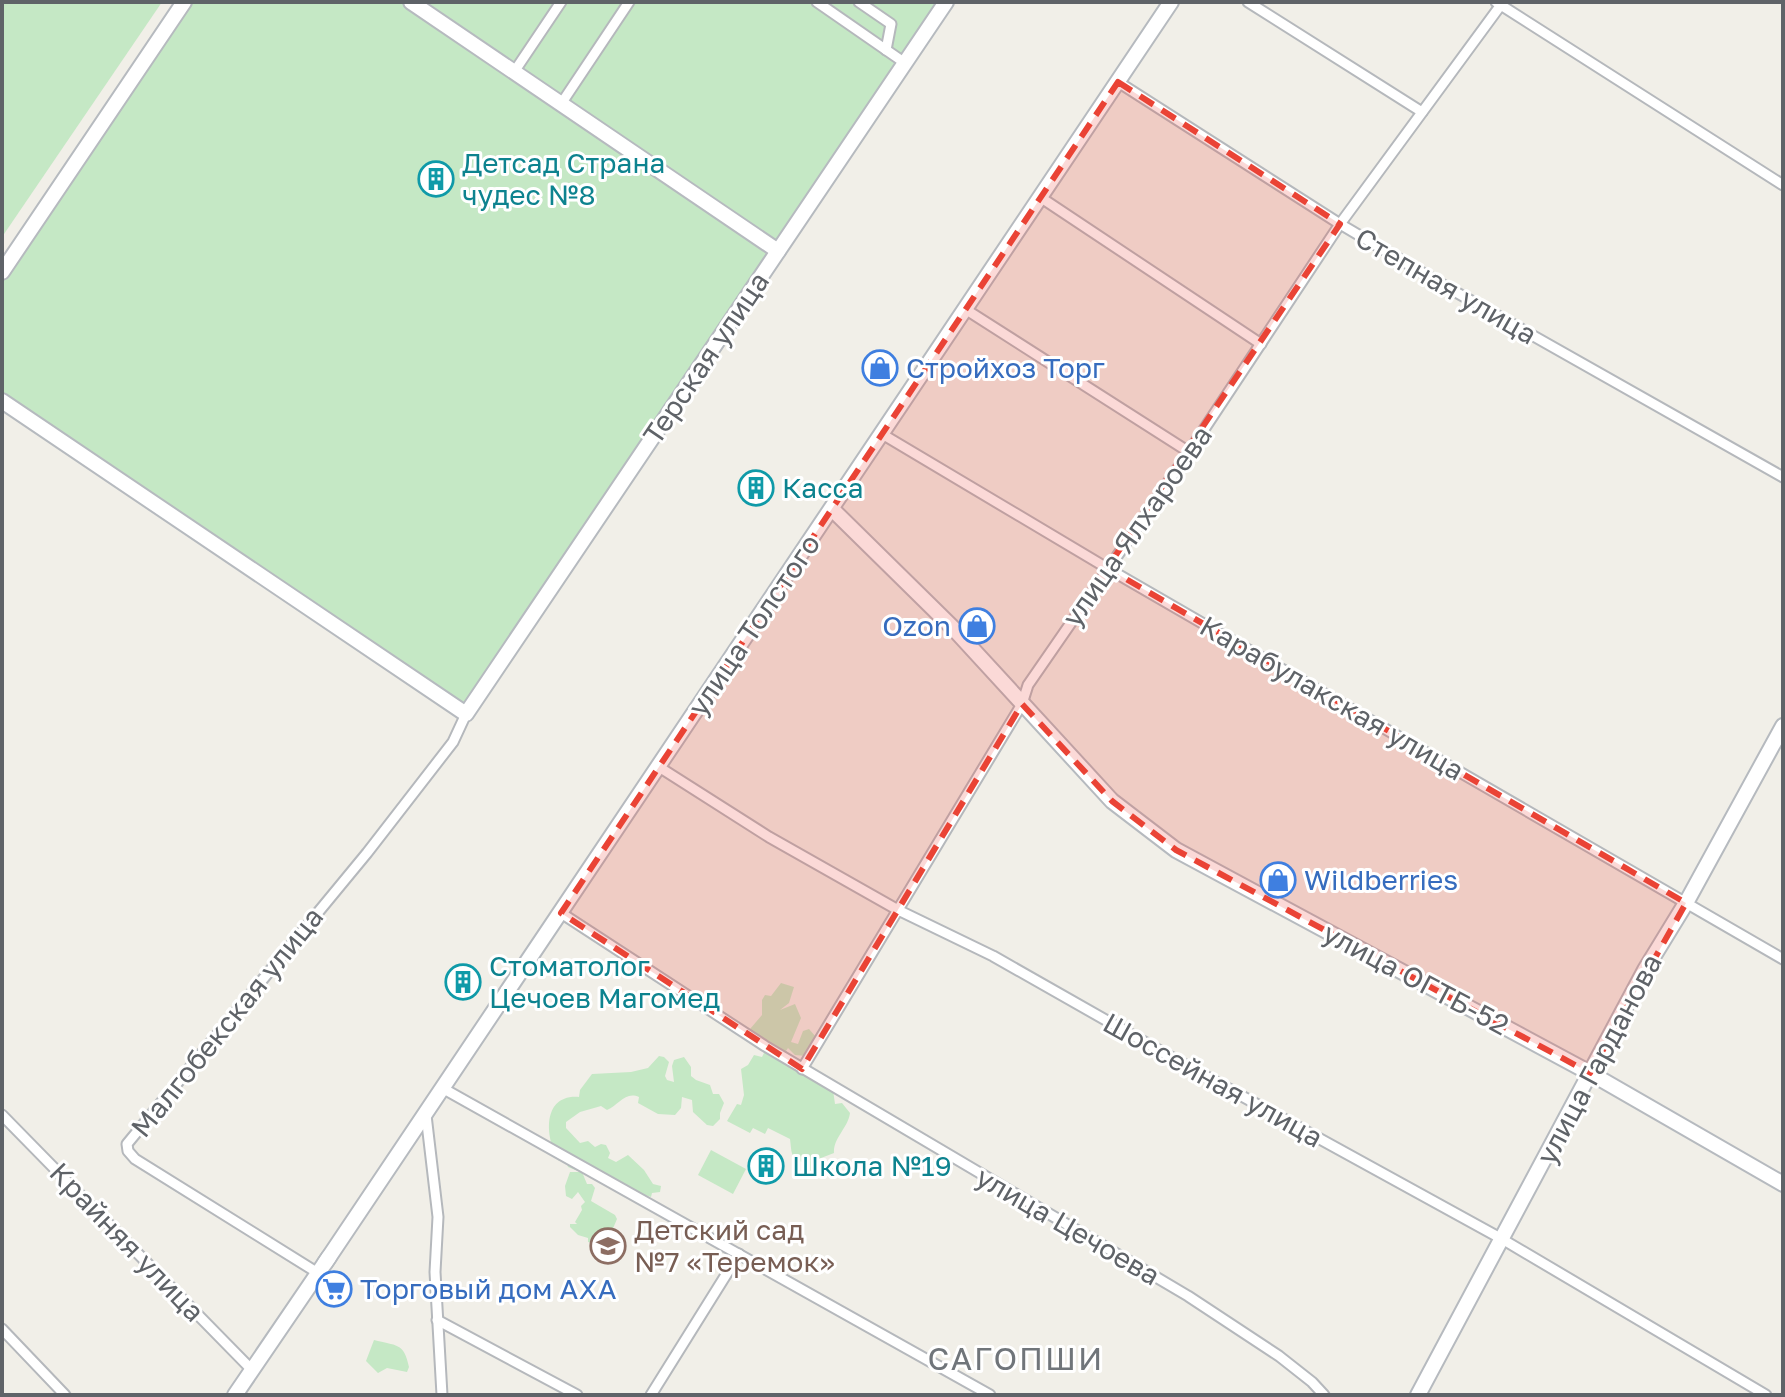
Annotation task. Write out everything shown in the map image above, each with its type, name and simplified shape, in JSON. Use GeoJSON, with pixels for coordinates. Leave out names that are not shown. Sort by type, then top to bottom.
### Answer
{"type":"FeatureCollection","features":[{"type":"Feature","properties":{"kind":"street"},"geometry":{"type":"LineString","coordinates":[[2,272],[184,2]]}},
{"type":"Feature","properties":{"kind":"street"},"geometry":{"type":"LineString","coordinates":[[411,2],[778,251]]}},
{"type":"Feature","properties":{"kind":"street"},"geometry":{"type":"LineString","coordinates":[[514,72],[561,2]]}},
{"type":"Feature","properties":{"kind":"street"},"geometry":{"type":"LineString","coordinates":[[561,104],[629,2]]}},
{"type":"Feature","properties":{"kind":"street"},"geometry":{"type":"LineString","coordinates":[[817,2],[905,63]]}},
{"type":"Feature","properties":{"kind":"street"},"geometry":{"type":"LineString","coordinates":[[859,2],[891,24],[886,50]]}},
{"type":"Feature","properties":{"kind":"street","name":"Терская улица"},"geometry":{"type":"LineString","coordinates":[[466,714],[946,2]]}},
{"type":"Feature","properties":{"kind":"street","name":"улица Толстого"},"geometry":{"type":"LineString","coordinates":[[444,1089],[1171,2]]}},
{"type":"Feature","properties":{"kind":"street"},"geometry":{"type":"LineString","coordinates":[[1248,2],[1422,112]]}},
{"type":"Feature","properties":{"kind":"street"},"geometry":{"type":"LineString","coordinates":[[1500,3],[1783,185]]}},
{"type":"Feature","properties":{"kind":"street","name":"улица Ялхароева"},"geometry":{"type":"LineString","coordinates":[[802,1069],[1022,704],[1028,685],[1189,452],[1340,224],[1500,3]]}},
{"type":"Feature","properties":{"kind":"street","name":"Степная улица"},"geometry":{"type":"LineString","coordinates":[[1118,82],[1340,224],[1546,345],[1702,429],[1783,477]]}},
{"type":"Feature","properties":{"kind":"street"},"geometry":{"type":"LineString","coordinates":[[1040,197],[1261,344]]}},
{"type":"Feature","properties":{"kind":"street"},"geometry":{"type":"LineString","coordinates":[[965,309],[1189,452]]}},
{"type":"Feature","properties":{"kind":"street"},"geometry":{"type":"LineString","coordinates":[[2,401],[466,714]]}},
{"type":"Feature","properties":{"kind":"street","name":"Карабулакская улица"},"geometry":{"type":"LineString","coordinates":[[882,434],[1107,568],[1783,959]]}},
{"type":"Feature","properties":{"kind":"street","name":"улица ОГТБ-52"},"geometry":{"type":"LineString","coordinates":[[832,509],[954,629],[1112,801],[1176,850],[1590,1073],[1783,1184]]}},
{"type":"Feature","properties":{"kind":"street","name":"Малгобекская улица"},"geometry":{"type":"LineString","coordinates":[[322,1268],[135,1159],[128,1151],[127,1144],[367,853],[453,742],[466,714]]}},
{"type":"Feature","properties":{"kind":"street","name":"улица Гарданова"},"geometry":{"type":"LineString","coordinates":[[1418,1395],[1645,970],[1686,903],[1783,726]]}},
{"type":"Feature","properties":{"kind":"street","name":"Шоссейная улица"},"geometry":{"type":"LineString","coordinates":[[659,767],[769,837],[898,910],[993,956],[1502,1239],[1766,1395]]}},
{"type":"Feature","properties":{"kind":"street","name":"улица Цечоева"},"geometry":{"type":"LineString","coordinates":[[561,913],[802,1069],[1188,1296],[1279,1356],[1324,1395]]}},
{"type":"Feature","properties":{"kind":"street"},"geometry":{"type":"LineString","coordinates":[[322,1268],[444,1089]]}},
{"type":"Feature","properties":{"kind":"street"},"geometry":{"type":"LineString","coordinates":[[235,1395],[444,1089]]}},
{"type":"Feature","properties":{"kind":"street"},"geometry":{"type":"LineString","coordinates":[[444,1089],[990,1395]]}},
{"type":"Feature","properties":{"kind":"street","name":"Крайняя улица"},"geometry":{"type":"LineString","coordinates":[[2,1115],[252,1370]]}},
{"type":"Feature","properties":{"kind":"street"},"geometry":{"type":"LineString","coordinates":[[426,1115],[438,1217],[437,1320],[442,1395]]}},
{"type":"Feature","properties":{"kind":"street"},"geometry":{"type":"LineString","coordinates":[[651,1395],[739,1254]]}},
{"type":"Feature","properties":{"kind":"street"},"geometry":{"type":"LineString","coordinates":[[437,1320],[577,1395]]}},
{"type":"Feature","properties":{"kind":"street"},"geometry":{"type":"LineString","coordinates":[[2,1329],[65,1395]]}},
{"type":"Feature","properties":{"kind":"highlighted area"},"geometry":{"type":"Polygon","coordinates":[[[1118,82],[1340,224],[1107,568],[1686,903],[1590,1073],[1176,850],[1112,801],[1022,704],[802,1069],[561,913],[1118,82]]]}},
{"type":"Feature","properties":{"kind":"green space"},"geometry":{"type":"Polygon","coordinates":[[[2,2],[162,2],[2,237],[2,2]]]}},
{"type":"Feature","properties":{"kind":"green space"},"geometry":{"type":"Polygon","coordinates":[[[184,2],[946,2],[466,714],[2,401],[2,272],[184,2]]]}},
{"type":"Feature","properties":{"kind":"green space"},"geometry":{"type":"Polygon","coordinates":[[[781,983],[794,987],[789,1003],[780,1010],[795,1004],[801,1018],[791,1042],[798,1044],[803,1031],[809,1029],[816,1037],[806,1056],[795,1055],[788,1048],[786,1051],[833,1090],[835,1104],[842,1103],[850,1113],[834,1153],[821,1158],[818,1175],[814,1177],[810,1176],[806,1163],[793,1155],[790,1139],[768,1128],[765,1134],[753,1128],[750,1133],[727,1121],[737,1104],[741,1105],[744,1095],[741,1069],[748,1065],[754,1055],[762,1057],[764,1053],[750,1029],[762,1015],[765,995],[771,996],[781,983]]]}},
{"type":"Feature","properties":{"kind":"green space"},"geometry":{"type":"Polygon","coordinates":[[[659,1056],[669,1062],[665,1076],[667,1080],[674,1082],[674,1060],[684,1057],[691,1067],[691,1076],[710,1085],[713,1094],[719,1094],[724,1103],[720,1119],[713,1126],[707,1125],[693,1112],[692,1100],[682,1097],[681,1108],[675,1115],[658,1114],[638,1103],[639,1097],[630,1096],[607,1110],[601,1106],[580,1112],[566,1122],[566,1128],[580,1143],[588,1141],[595,1147],[606,1145],[610,1153],[608,1158],[616,1162],[628,1155],[653,1184],[661,1186],[660,1192],[652,1193],[651,1197],[642,1194],[636,1198],[602,1184],[591,1165],[578,1171],[568,1167],[566,1161],[559,1161],[549,1130],[552,1110],[558,1103],[579,1097],[580,1090],[592,1074],[648,1068],[659,1056]]]}},
{"type":"Feature","properties":{"kind":"green space"},"geometry":{"type":"Polygon","coordinates":[[[711,1150],[746,1169],[733,1194],[698,1175],[711,1150]]]}},
{"type":"Feature","properties":{"kind":"green space"},"geometry":{"type":"Polygon","coordinates":[[[570,1172],[582,1172],[587,1184],[595,1188],[591,1201],[617,1219],[606,1245],[588,1242],[588,1238],[578,1235],[570,1227],[570,1224],[577,1224],[575,1222],[585,1202],[578,1192],[572,1199],[566,1196],[565,1186],[570,1172]]]}},
{"type":"Feature","properties":{"kind":"green space"},"geometry":{"type":"Polygon","coordinates":[[[374,1340],[402,1349],[409,1367],[407,1372],[387,1368],[378,1373],[366,1361],[374,1340]]]}},
{"type":"Feature","properties":{"kind":"place","name":"Детсад Страна чудес №8"},"geometry":{"type":"Point","coordinates":[436,179]}},
{"type":"Feature","properties":{"kind":"place","name":"Стройхоз Торг"},"geometry":{"type":"Point","coordinates":[880,368]}},
{"type":"Feature","properties":{"kind":"place","name":"Касса"},"geometry":{"type":"Point","coordinates":[756,488]}},
{"type":"Feature","properties":{"kind":"place","name":"Ozon"},"geometry":{"type":"Point","coordinates":[977,626]}},
{"type":"Feature","properties":{"kind":"place","name":"Wildberries"},"geometry":{"type":"Point","coordinates":[1278,880]}},
{"type":"Feature","properties":{"kind":"place","name":"Стоматолог Цечоев Магомед"},"geometry":{"type":"Point","coordinates":[463,982]}},
{"type":"Feature","properties":{"kind":"place","name":"Школа №19"},"geometry":{"type":"Point","coordinates":[766,1166]}},
{"type":"Feature","properties":{"kind":"place","name":"Детский сад №7 «Теремок»"},"geometry":{"type":"Point","coordinates":[608,1246]}},
{"type":"Feature","properties":{"kind":"place","name":"Торговый дом АХА"},"geometry":{"type":"Point","coordinates":[334,1289]}},
{"type":"Feature","properties":{"kind":"district","name":"САГОПШИ"},"geometry":{"type":"Point","coordinates":[1016,1359]}}]}
